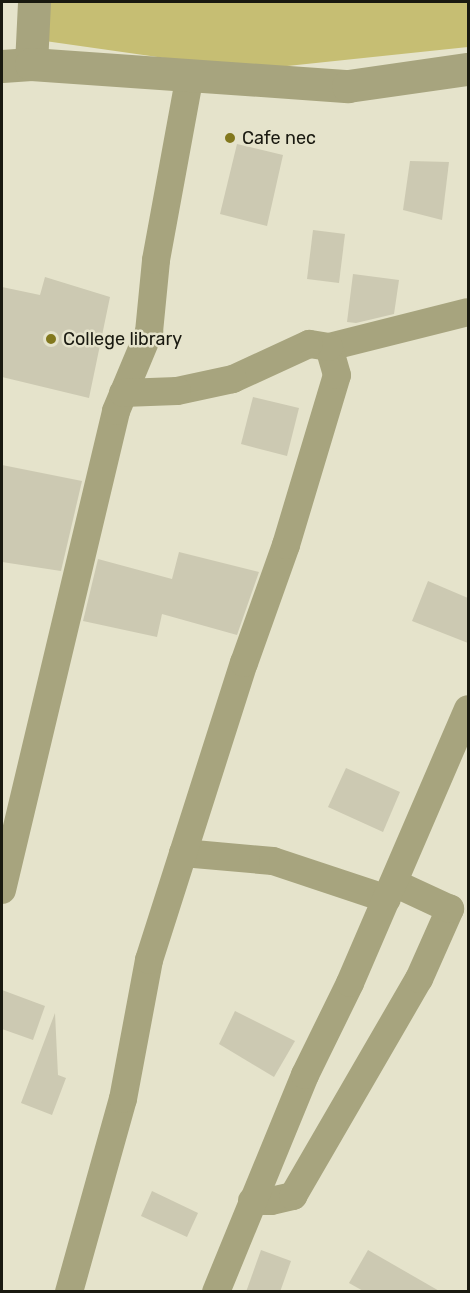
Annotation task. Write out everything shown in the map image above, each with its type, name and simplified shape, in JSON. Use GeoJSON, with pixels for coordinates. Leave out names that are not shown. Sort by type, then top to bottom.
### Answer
{"type":"FeatureCollection","features":[{"type":"Feature","properties":{"kind":"street"},"geometry":{"type":"LineString","coordinates":[[34,2],[16,65],[348,86],[468,69]]}},
{"type":"Feature","properties":{"kind":"street"},"geometry":{"type":"LineString","coordinates":[[2,890],[113,422],[149,332],[156,260],[189,75]]}},
{"type":"Feature","properties":{"kind":"street"},"geometry":{"type":"LineString","coordinates":[[123,393],[177,391],[233,379],[309,344],[329,347],[468,312]]}},
{"type":"Feature","properties":{"kind":"street"},"geometry":{"type":"LineString","coordinates":[[69,1292],[123,1099],[149,960],[316,448],[337,375],[329,347]]}},
{"type":"Feature","properties":{"kind":"street"},"geometry":{"type":"LineString","coordinates":[[216,1292],[306,1075],[391,891],[468,709]]}},
{"type":"Feature","properties":{"kind":"street"},"geometry":{"type":"LineString","coordinates":[[183,853],[273,861],[391,891],[450,909],[419,979],[293,1196],[271,1201],[252,1201]]}},
{"type":"Feature","properties":{"kind":"shaded area"},"geometry":{"type":"Polygon","coordinates":[[[49,2],[468,2],[468,47],[249,70],[45,41],[49,2]]]}},
{"type":"Feature","properties":{"kind":"building"},"geometry":{"type":"Polygon","coordinates":[[[237,144],[283,155],[267,226],[220,214],[237,144]]]}},
{"type":"Feature","properties":{"kind":"building"},"geometry":{"type":"Polygon","coordinates":[[[410,161],[449,162],[442,220],[403,210],[410,161]]]}},
{"type":"Feature","properties":{"kind":"building"},"geometry":{"type":"Polygon","coordinates":[[[313,230],[345,234],[339,283],[307,279],[313,230]]]}},
{"type":"Feature","properties":{"kind":"building"},"geometry":{"type":"Polygon","coordinates":[[[353,274],[399,280],[394,314],[356,323],[347,322],[353,274]]]}},
{"type":"Feature","properties":{"kind":"building","name":"College library"},"geometry":{"type":"Polygon","coordinates":[[[45,277],[110,297],[89,398],[2,377],[2,287],[40,295],[45,277]]]}},
{"type":"Feature","properties":{"kind":"building"},"geometry":{"type":"Polygon","coordinates":[[[253,397],[299,408],[287,456],[241,444],[253,397]]]}},
{"type":"Feature","properties":{"kind":"building"},"geometry":{"type":"Polygon","coordinates":[[[2,465],[82,481],[61,571],[2,562],[2,465]]]}},
{"type":"Feature","properties":{"kind":"building"},"geometry":{"type":"Polygon","coordinates":[[[179,552],[259,572],[237,635],[162,614],[157,637],[83,621],[98,559],[172,579],[179,552]]]}},
{"type":"Feature","properties":{"kind":"building"},"geometry":{"type":"Polygon","coordinates":[[[428,581],[468,598],[468,643],[412,621],[428,581]]]}},
{"type":"Feature","properties":{"kind":"building"},"geometry":{"type":"Polygon","coordinates":[[[346,768],[400,792],[383,832],[328,807],[346,768]]]}},
{"type":"Feature","properties":{"kind":"building"},"geometry":{"type":"Polygon","coordinates":[[[2,990],[45,1006],[33,1040],[2,1029],[2,990]]]}},
{"type":"Feature","properties":{"kind":"building"},"geometry":{"type":"Polygon","coordinates":[[[235,1011],[295,1041],[274,1077],[219,1044],[235,1011]]]}},
{"type":"Feature","properties":{"kind":"building"},"geometry":{"type":"Polygon","coordinates":[[[55,1013],[58,1075],[66,1078],[52,1115],[21,1103],[55,1013]]]}},
{"type":"Feature","properties":{"kind":"building"},"geometry":{"type":"Polygon","coordinates":[[[152,1191],[198,1213],[187,1237],[141,1216],[152,1191]]]}},
{"type":"Feature","properties":{"kind":"building"},"geometry":{"type":"Polygon","coordinates":[[[261,1250],[291,1261],[280,1292],[246,1292],[261,1250]]]}},
{"type":"Feature","properties":{"kind":"building"},"geometry":{"type":"Polygon","coordinates":[[[368,1250],[441,1292],[365,1292],[349,1283],[368,1250]]]}},
{"type":"Feature","properties":{"kind":"place","name":"Cafe nec"},"geometry":{"type":"Point","coordinates":[230,138]}},
{"type":"Feature","properties":{"kind":"place","name":"College library"},"geometry":{"type":"Point","coordinates":[51,339]}}]}
